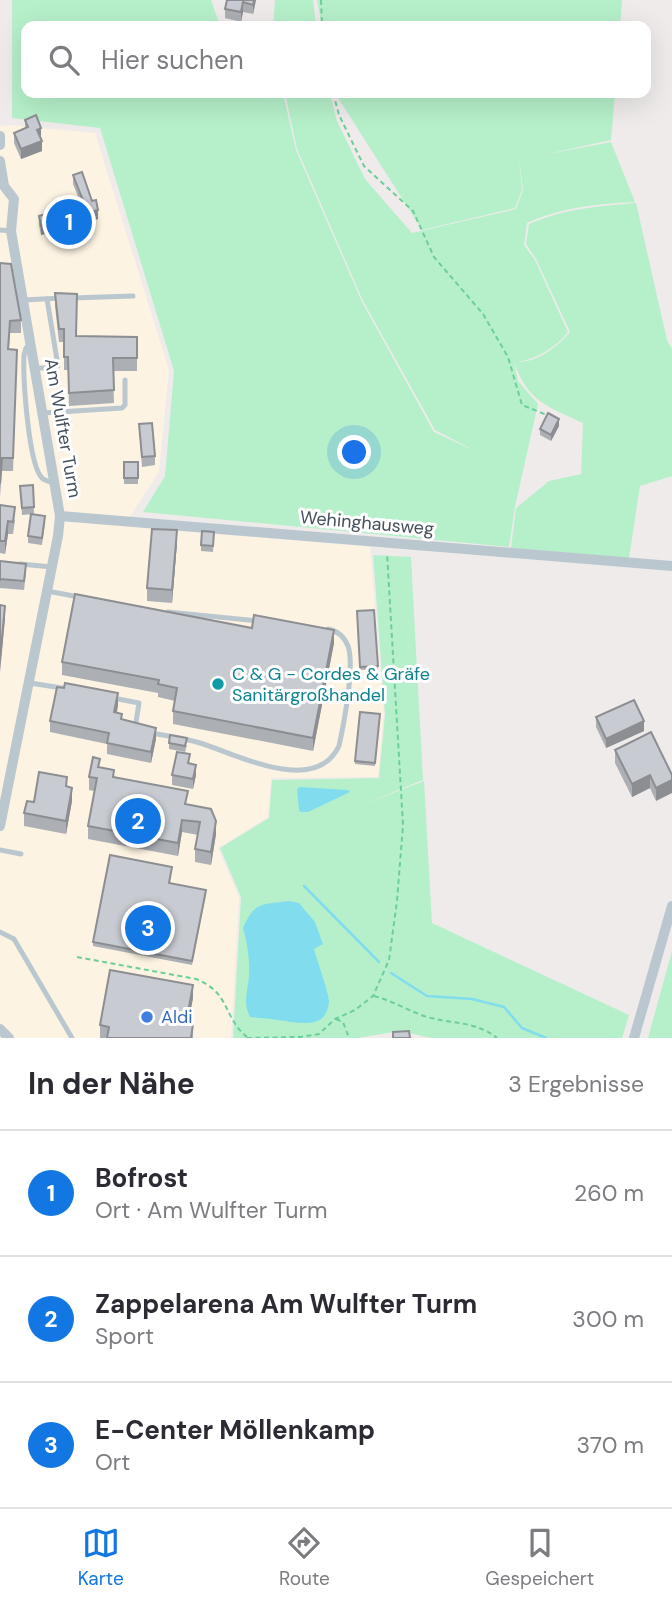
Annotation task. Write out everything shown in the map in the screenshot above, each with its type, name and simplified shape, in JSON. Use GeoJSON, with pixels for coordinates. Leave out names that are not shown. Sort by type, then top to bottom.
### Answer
{"type":"FeatureCollection","features":[{"type":"Feature","properties":{"kind":"street"},"geometry":{"type":"LineString","coordinates":[[0,136],[0,145]]}},
{"type":"Feature","properties":{"kind":"street","name":"Am Wulfter Turm"},"geometry":{"type":"LineString","coordinates":[[0,161],[2,187],[14,199],[5,230],[23,300],[60,516],[0,826]]}},
{"type":"Feature","properties":{"kind":"street","name":"Wehinghausweg"},"geometry":{"type":"LineString","coordinates":[[60,516],[672,566]]}},
{"type":"Feature","properties":{"kind":"street"},"geometry":{"type":"LineString","coordinates":[[634,1038],[672,906]]}},
{"type":"Feature","properties":{"kind":"street"},"geometry":{"type":"LineString","coordinates":[[0,1029],[9,1038]]}},
{"type":"Feature","properties":{"kind":"lane"},"geometry":{"type":"LineString","coordinates":[[23,300],[132,296]]}},
{"type":"Feature","properties":{"kind":"lane"},"geometry":{"type":"LineString","coordinates":[[35,368],[58,366],[47,299]]}},
{"type":"Feature","properties":{"kind":"lane"},"geometry":{"type":"LineString","coordinates":[[31,344],[26,348],[23,362],[27,421],[36,468],[44,480],[56,484]]}},
{"type":"Feature","properties":{"kind":"lane"},"geometry":{"type":"LineString","coordinates":[[43,413],[122,408],[125,404],[125,380]]}},
{"type":"Feature","properties":{"kind":"lane"},"geometry":{"type":"LineString","coordinates":[[13,563],[52,567]]}},
{"type":"Feature","properties":{"kind":"lane"},"geometry":{"type":"LineString","coordinates":[[47,591],[82,598]]}},
{"type":"Feature","properties":{"kind":"lane"},"geometry":{"type":"LineString","coordinates":[[158,611],[265,622]]}},
{"type":"Feature","properties":{"kind":"lane"},"geometry":{"type":"LineString","coordinates":[[103,696],[139,703],[135,730],[199,743],[252,761],[302,771],[325,765],[334,757],[339,746],[351,661],[348,645],[339,632],[318,628]]}},
{"type":"Feature","properties":{"kind":"lane"},"geometry":{"type":"LineString","coordinates":[[29,683],[67,689]]}},
{"type":"Feature","properties":{"kind":"lane"},"geometry":{"type":"LineString","coordinates":[[0,850],[21,854]]}},
{"type":"Feature","properties":{"kind":"lane"},"geometry":{"type":"LineString","coordinates":[[0,932],[14,939],[72,1038]]}},
{"type":"Feature","properties":{"kind":"path"},"geometry":{"type":"LineString","coordinates":[[321,0],[322,21]]}},
{"type":"Feature","properties":{"kind":"path"},"geometry":{"type":"LineString","coordinates":[[334,98],[339,115],[364,166],[413,211],[434,257],[483,314],[508,358],[522,405],[550,416]]}},
{"type":"Feature","properties":{"kind":"path"},"geometry":{"type":"LineString","coordinates":[[316,1038],[335,1018],[355,1010],[373,996],[389,960],[403,825],[386,542]]}},
{"type":"Feature","properties":{"kind":"path"},"geometry":{"type":"LineString","coordinates":[[77,957],[195,979],[207,984],[220,995],[232,1021],[247,1038],[300,1038],[318,1034]]}},
{"type":"Feature","properties":{"kind":"path"},"geometry":{"type":"LineString","coordinates":[[373,996],[393,1001],[430,1017],[457,1021],[487,1030],[497,1038]]}},
{"type":"Feature","properties":{"kind":"path"},"geometry":{"type":"LineString","coordinates":[[335,1018],[343,1022],[349,1038]]}},
{"type":"Feature","properties":{"kind":"shaded area"},"geometry":{"type":"Polygon","coordinates":[[[0,126],[95,133],[169,370],[159,472],[124,526],[370,547],[384,714],[378,777],[271,778],[268,817],[218,848],[239,897],[231,1038],[0,1038],[0,126]]]}},
{"type":"Feature","properties":{"kind":"green space"},"geometry":{"type":"Polygon","coordinates":[[[12,0],[211,0],[218,21],[21,21],[21,98],[284,98],[296,150],[362,302],[434,432],[475,451],[435,430],[363,301],[297,149],[286,98],[331,98],[337,121],[365,179],[412,233],[516,209],[523,190],[519,160],[522,190],[515,208],[422,230],[338,98],[615,98],[611,140],[543,155],[611,142],[635,202],[580,207],[527,223],[524,245],[535,260],[568,332],[546,352],[518,362],[533,359],[547,353],[559,343],[570,332],[536,259],[526,244],[529,224],[568,212],[636,203],[667,340],[672,349],[672,476],[640,486],[629,558],[511,548],[516,508],[549,481],[581,474],[583,423],[549,407],[532,394],[514,362],[518,381],[538,404],[515,507],[509,547],[143,512],[165,476],[174,371],[100,128],[12,118],[12,0]]]}},
{"type":"Feature","properties":{"kind":"green space"},"geometry":{"type":"Polygon","coordinates":[[[275,0],[313,0],[315,21],[273,21],[275,0]]]}},
{"type":"Feature","properties":{"kind":"green space"},"geometry":{"type":"Polygon","coordinates":[[[317,0],[622,0],[620,21],[321,21],[317,0]]]}},
{"type":"Feature","properties":{"kind":"green space"},"geometry":{"type":"Polygon","coordinates":[[[373,555],[411,557],[423,780],[364,804],[424,781],[432,923],[629,1015],[622,1038],[431,1038],[400,1031],[358,1038],[233,1038],[241,897],[220,848],[269,818],[272,780],[379,778],[385,714],[373,555]]]}},
{"type":"Feature","properties":{"kind":"green space"},"geometry":{"type":"Polygon","coordinates":[[[672,951],[672,1038],[648,1038],[672,951]]]}},
{"type":"Feature","properties":{"kind":"water"},"geometry":{"type":"Polygon","coordinates":[[[300,787],[350,792],[308,812],[301,812],[297,789],[300,787]]]}},
{"type":"Feature","properties":{"kind":"water"},"geometry":{"type":"Polygon","coordinates":[[[289,901],[299,903],[315,922],[323,944],[314,949],[329,1001],[323,1017],[310,1023],[250,1017],[246,1005],[249,963],[243,928],[251,913],[260,906],[289,901]]]}},
{"type":"Feature","properties":{"kind":"building"},"geometry":{"type":"Polygon","coordinates":[[[227,0],[254,0],[253,5],[243,2],[241,12],[225,9],[227,0]]]}},
{"type":"Feature","properties":{"kind":"building"},"geometry":{"type":"Polygon","coordinates":[[[36,115],[41,128],[37,130],[42,141],[21,149],[14,133],[28,127],[25,120],[36,115]]]}},
{"type":"Feature","properties":{"kind":"building"},"geometry":{"type":"Polygon","coordinates":[[[82,172],[98,210],[41,226],[39,216],[84,203],[73,175],[82,172]]]}},
{"type":"Feature","properties":{"kind":"building"},"geometry":{"type":"Polygon","coordinates":[[[0,263],[11,264],[21,320],[10,321],[8,349],[17,350],[13,458],[2,458],[0,484],[0,263]]]}},
{"type":"Feature","properties":{"kind":"building"},"geometry":{"type":"Polygon","coordinates":[[[55,293],[77,294],[76,336],[137,337],[137,358],[113,358],[114,390],[69,393],[68,357],[64,357],[64,329],[59,329],[55,293]]]}},
{"type":"Feature","properties":{"kind":"building"},"geometry":{"type":"Polygon","coordinates":[[[548,413],[559,419],[551,435],[540,429],[548,413]]]}},
{"type":"Feature","properties":{"kind":"building"},"geometry":{"type":"Polygon","coordinates":[[[152,423],[155,456],[142,457],[139,424],[152,423]]]}},
{"type":"Feature","properties":{"kind":"building"},"geometry":{"type":"Polygon","coordinates":[[[124,462],[138,462],[138,478],[124,478],[124,462]]]}},
{"type":"Feature","properties":{"kind":"building"},"geometry":{"type":"Polygon","coordinates":[[[33,485],[34,507],[22,508],[20,486],[33,485]]]}},
{"type":"Feature","properties":{"kind":"building"},"geometry":{"type":"Polygon","coordinates":[[[0,505],[15,507],[13,522],[8,521],[5,541],[0,541],[0,505]]]}},
{"type":"Feature","properties":{"kind":"building"},"geometry":{"type":"Polygon","coordinates":[[[31,514],[45,516],[42,538],[28,536],[31,514]]]}},
{"type":"Feature","properties":{"kind":"building"},"geometry":{"type":"Polygon","coordinates":[[[152,529],[177,530],[172,590],[147,588],[152,529]]]}},
{"type":"Feature","properties":{"kind":"building"},"geometry":{"type":"Polygon","coordinates":[[[202,531],[214,532],[213,546],[201,545],[202,531]]]}},
{"type":"Feature","properties":{"kind":"building"},"geometry":{"type":"Polygon","coordinates":[[[0,561],[26,564],[24,581],[0,579],[0,561]]]}},
{"type":"Feature","properties":{"kind":"building","name":"C & G - Cordes & Gräfe Sanitärgroßhandel"},"geometry":{"type":"Polygon","coordinates":[[[75,594],[252,628],[254,615],[334,630],[313,738],[173,711],[177,688],[158,684],[159,680],[62,662],[75,594]]]}},
{"type":"Feature","properties":{"kind":"building"},"geometry":{"type":"Polygon","coordinates":[[[0,605],[5,606],[0,659],[0,605]]]}},
{"type":"Feature","properties":{"kind":"building"},"geometry":{"type":"Polygon","coordinates":[[[374,610],[378,666],[360,667],[357,611],[374,610]]]}},
{"type":"Feature","properties":{"kind":"building"},"geometry":{"type":"Polygon","coordinates":[[[65,683],[118,693],[114,712],[122,714],[121,719],[156,728],[151,752],[107,743],[109,733],[50,721],[57,687],[64,688],[65,683]]]}},
{"type":"Feature","properties":{"kind":"building"},"geometry":{"type":"Polygon","coordinates":[[[634,700],[644,721],[606,739],[596,717],[634,700]]]}},
{"type":"Feature","properties":{"kind":"building"},"geometry":{"type":"Polygon","coordinates":[[[360,712],[380,714],[375,763],[355,761],[360,712]]]}},
{"type":"Feature","properties":{"kind":"building"},"geometry":{"type":"Polygon","coordinates":[[[651,732],[672,775],[672,780],[656,788],[650,775],[632,784],[615,750],[651,732]]]}},
{"type":"Feature","properties":{"kind":"building"},"geometry":{"type":"Polygon","coordinates":[[[170,735],[187,738],[185,746],[169,743],[170,735]]]}},
{"type":"Feature","properties":{"kind":"building"},"geometry":{"type":"Polygon","coordinates":[[[177,752],[190,754],[188,763],[196,765],[193,779],[172,775],[177,752]]]}},
{"type":"Feature","properties":{"kind":"building"},"geometry":{"type":"Polygon","coordinates":[[[93,757],[100,759],[98,767],[114,770],[113,777],[188,791],[185,804],[211,809],[216,821],[211,852],[195,849],[200,822],[182,820],[178,843],[88,826],[97,778],[89,777],[93,757]]]}},
{"type":"Feature","properties":{"kind":"building"},"geometry":{"type":"Polygon","coordinates":[[[39,772],[67,777],[66,786],[72,788],[66,821],[24,813],[27,801],[34,802],[39,772]]]}},
{"type":"Feature","properties":{"kind":"building"},"geometry":{"type":"Polygon","coordinates":[[[110,855],[172,867],[169,883],[206,890],[192,961],[93,942],[110,855]]]}},
{"type":"Feature","properties":{"kind":"building","name":"Aldi"},"geometry":{"type":"Polygon","coordinates":[[[110,970],[193,985],[186,1023],[193,1024],[191,1038],[107,1038],[109,1027],[100,1025],[110,970]]]}},
{"type":"Feature","properties":{"kind":"building"},"geometry":{"type":"Polygon","coordinates":[[[409,1031],[410,1038],[393,1038],[393,1032],[409,1031]]]}},
{"type":"Feature","properties":{"kind":"waterway"},"geometry":{"type":"LineString","coordinates":[[304,886],[379,962]]}},
{"type":"Feature","properties":{"kind":"waterway"},"geometry":{"type":"LineString","coordinates":[[391,973],[427,996],[472,999],[504,1007],[522,1028],[546,1038]]}},
{"type":"Feature","properties":{"kind":"place","name":"Bofrost"},"geometry":{"type":"Point","coordinates":[69,222]}},
{"type":"Feature","properties":{"kind":"place","name":"C & G - Cordes & Gräfe Sanitärgroßhandel"},"geometry":{"type":"Point","coordinates":[218,684]}},
{"type":"Feature","properties":{"kind":"place","name":"Zappelarena Am Wulfter Turm"},"geometry":{"type":"Point","coordinates":[138,821]}},
{"type":"Feature","properties":{"kind":"place","name":"E-Center Möllenkamp"},"geometry":{"type":"Point","coordinates":[148,928]}},
{"type":"Feature","properties":{"kind":"place","name":"Aldi"},"geometry":{"type":"Point","coordinates":[147,1017]}}]}
